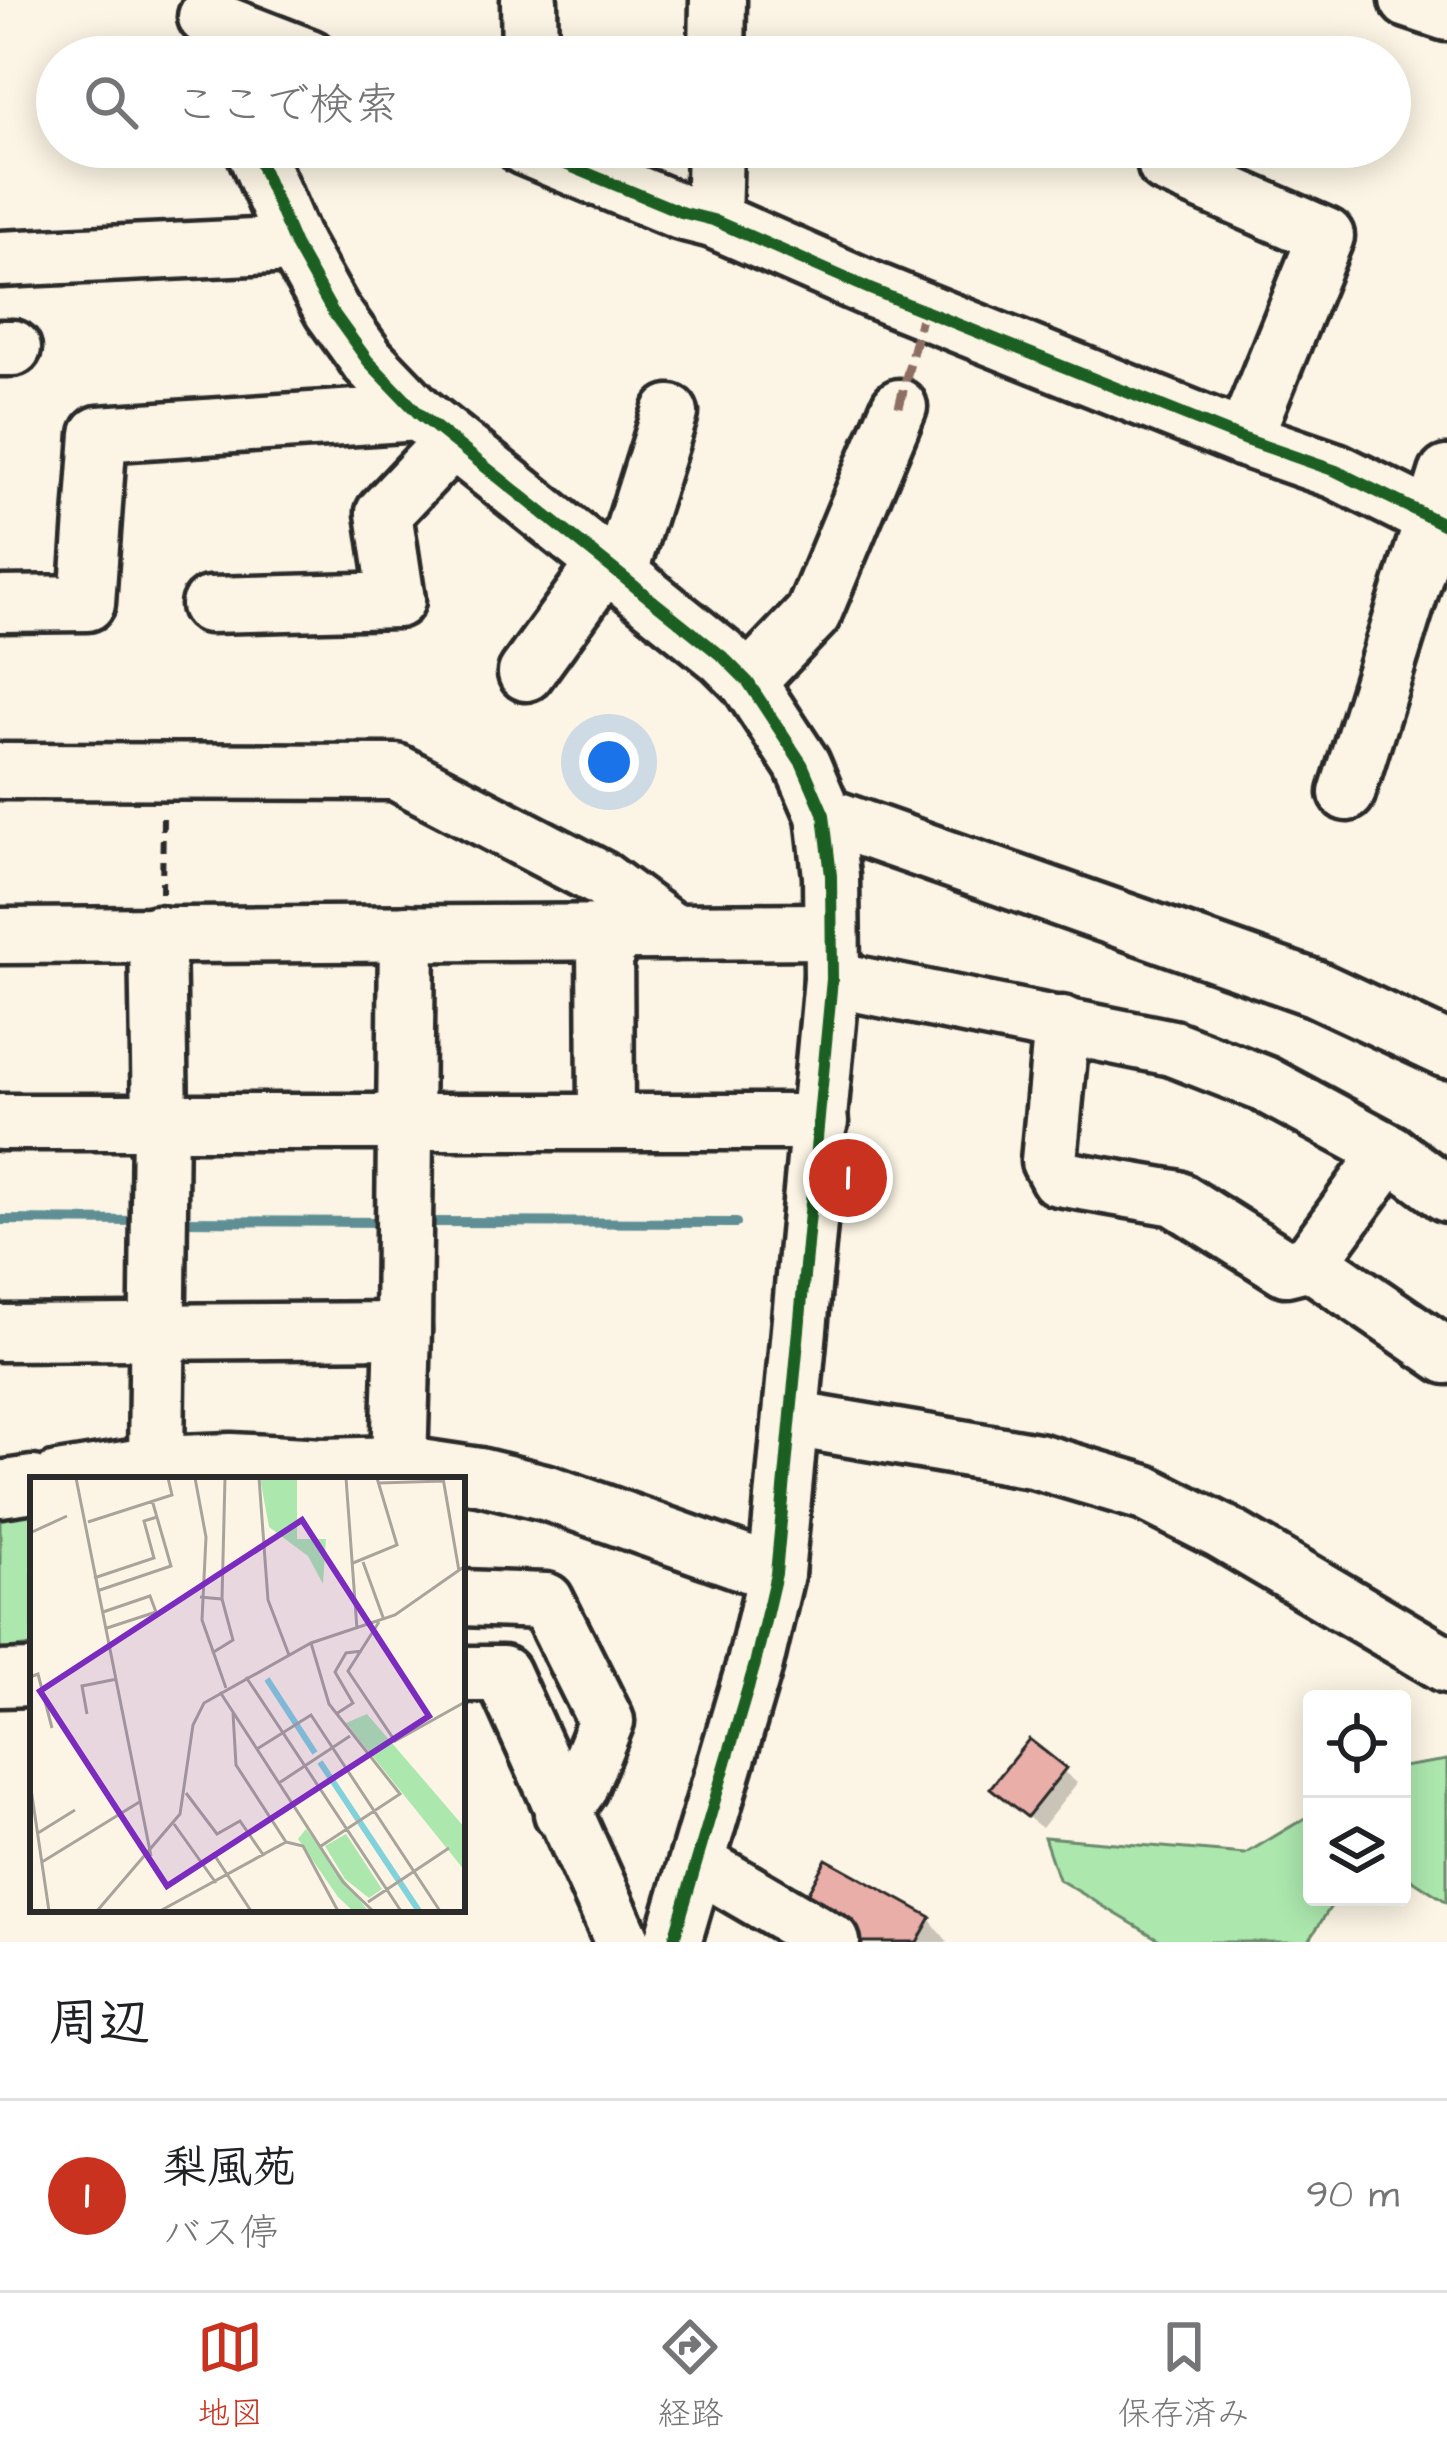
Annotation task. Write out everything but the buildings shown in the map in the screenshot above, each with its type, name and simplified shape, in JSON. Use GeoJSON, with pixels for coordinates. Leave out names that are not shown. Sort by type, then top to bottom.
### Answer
{"type":"FeatureCollection","features":[{"type":"Feature","properties":{"kind":"street"},"geometry":{"type":"LineString","coordinates":[[530,0],[530,36]]}},
{"type":"Feature","properties":{"kind":"street"},"geometry":{"type":"LineString","coordinates":[[717,36],[718,0]]}},
{"type":"Feature","properties":{"kind":"street"},"geometry":{"type":"LineString","coordinates":[[1408,0],[1447,13]]}},
{"type":"Feature","properties":{"kind":"street"},"geometry":{"type":"LineString","coordinates":[[209,25],[243,36]]}},
{"type":"Feature","properties":{"kind":"street"},"geometry":{"type":"LineString","coordinates":[[263,168],[296,245],[332,311],[368,361],[435,427],[748,682],[802,764],[824,815],[832,956],[776,1574],[755,1664],[673,1942]]}},
{"type":"Feature","properties":{"kind":"street"},"geometry":{"type":"LineString","coordinates":[[576,168],[1244,440],[1442,506],[1348,793]]}},
{"type":"Feature","properties":{"kind":"street"},"geometry":{"type":"LineString","coordinates":[[713,220],[714,168]]}},
{"type":"Feature","properties":{"kind":"street"},"geometry":{"type":"LineString","coordinates":[[1171,168],[1327,236],[1244,440]]}},
{"type":"Feature","properties":{"kind":"street"},"geometry":{"type":"LineString","coordinates":[[0,260],[296,245]]}},
{"type":"Feature","properties":{"kind":"street"},"geometry":{"type":"LineString","coordinates":[[748,682],[813,614],[899,406]]}},
{"type":"Feature","properties":{"kind":"street"},"geometry":{"type":"LineString","coordinates":[[526,674],[612,570],[670,413]]}},
{"type":"Feature","properties":{"kind":"street"},"geometry":{"type":"LineString","coordinates":[[0,604],[87,603],[99,434],[435,427]]}},
{"type":"Feature","properties":{"kind":"street"},"geometry":{"type":"LineString","coordinates":[[208,605],[398,600],[384,513],[435,427]]}},
{"type":"Feature","properties":{"kind":"street"},"geometry":{"type":"LineString","coordinates":[[0,772],[396,772],[601,879],[673,932]]}},
{"type":"Feature","properties":{"kind":"street"},"geometry":{"type":"LineString","coordinates":[[824,815],[1314,988],[1447,1050]]}},
{"type":"Feature","properties":{"kind":"street"},"geometry":{"type":"LineString","coordinates":[[605,931],[606,1121]]}},
{"type":"Feature","properties":{"kind":"street"},"geometry":{"type":"LineString","coordinates":[[0,935],[673,932],[832,956],[1062,1024],[1172,1048],[1264,1084],[1390,1152],[1447,1194]]}},
{"type":"Feature","properties":{"kind":"street"},"geometry":{"type":"LineString","coordinates":[[156,1464],[157,933]]}},
{"type":"Feature","properties":{"kind":"street"},"geometry":{"type":"LineString","coordinates":[[399,1464],[407,933]]}},
{"type":"Feature","properties":{"kind":"street"},"geometry":{"type":"LineString","coordinates":[[1062,1024],[1049,1161],[1058,1178],[1175,1198],[1286,1268],[1310,1262],[1390,1152]]}},
{"type":"Feature","properties":{"kind":"street"},"geometry":{"type":"LineString","coordinates":[[0,1121],[820,1122]]}},
{"type":"Feature","properties":{"kind":"street"},"geometry":{"type":"LineString","coordinates":[[1310,1262],[1447,1356]]}},
{"type":"Feature","properties":{"kind":"street"},"geometry":{"type":"LineString","coordinates":[[0,1333],[403,1330]]}},
{"type":"Feature","properties":{"kind":"street"},"geometry":{"type":"LineString","coordinates":[[791,1419],[1036,1461],[1145,1493],[1222,1532],[1447,1665]]}},
{"type":"Feature","properties":{"kind":"street"},"geometry":{"type":"LineString","coordinates":[[76,1477],[156,1464],[230,1461],[323,1473],[399,1464],[479,1475],[548,1492],[776,1574]]}},
{"type":"Feature","properties":{"kind":"street"},"geometry":{"type":"LineString","coordinates":[[0,1490],[30,1485]]}},
{"type":"Feature","properties":{"kind":"street"},"geometry":{"type":"LineString","coordinates":[[465,1598],[546,1601],[606,1721],[579,1787],[562,1813]]}},
{"type":"Feature","properties":{"kind":"street"},"geometry":{"type":"LineString","coordinates":[[465,1674],[502,1674],[623,1942]]}},
{"type":"Feature","properties":{"kind":"street"},"geometry":{"type":"LineString","coordinates":[[0,1679],[30,1678]]}},
{"type":"Feature","properties":{"kind":"street"},"geometry":{"type":"LineString","coordinates":[[697,1862],[832,1942]]}},
{"type":"Feature","properties":{"kind":"path"},"geometry":{"type":"LineString","coordinates":[[157,933],[162,915],[164,771]]}},
{"type":"Feature","properties":{"kind":"green space"},"geometry":{"type":"Polygon","coordinates":[[[30,1503],[30,1646],[0,1650],[0,1508],[30,1503]]]}},
{"type":"Feature","properties":{"kind":"green space"},"geometry":{"type":"Polygon","coordinates":[[[1447,1760],[1447,1902],[1411,1879],[1411,1766],[1447,1760]]]}},
{"type":"Feature","properties":{"kind":"green space"},"geometry":{"type":"Polygon","coordinates":[[[1303,1819],[1303,1906],[1331,1906],[1308,1942],[1163,1942],[1058,1879],[1044,1837],[1245,1854],[1303,1819]]]}},
{"type":"Feature","properties":{"kind":"waterway"},"geometry":{"type":"LineString","coordinates":[[0,1220],[145,1221]]}},
{"type":"Feature","properties":{"kind":"waterway"},"geometry":{"type":"LineString","coordinates":[[175,1221],[391,1222]]}},
{"type":"Feature","properties":{"kind":"waterway"},"geometry":{"type":"LineString","coordinates":[[421,1222],[736,1223]]}},
{"type":"Feature","properties":{"kind":"marked path"},"geometry":{"type":"LineString","coordinates":[[899,407],[923,310]]}},
{"type":"Feature","properties":{"kind":"cycle path"},"geometry":{"type":"LineString","coordinates":[[262,168],[295,245],[332,311],[368,361],[418,413],[723,657],[748,682],[802,764],[824,815],[831,876],[832,979],[776,1574],[755,1664],[673,1942]]}},
{"type":"Feature","properties":{"kind":"cycle path"},"geometry":{"type":"LineString","coordinates":[[575,168],[681,212],[713,220],[870,289],[1244,439],[1336,471],[1447,526]]}},
{"type":"Feature","properties":{"kind":"place","name":"梨風苑"},"geometry":{"type":"Point","coordinates":[848,1178]}}]}
